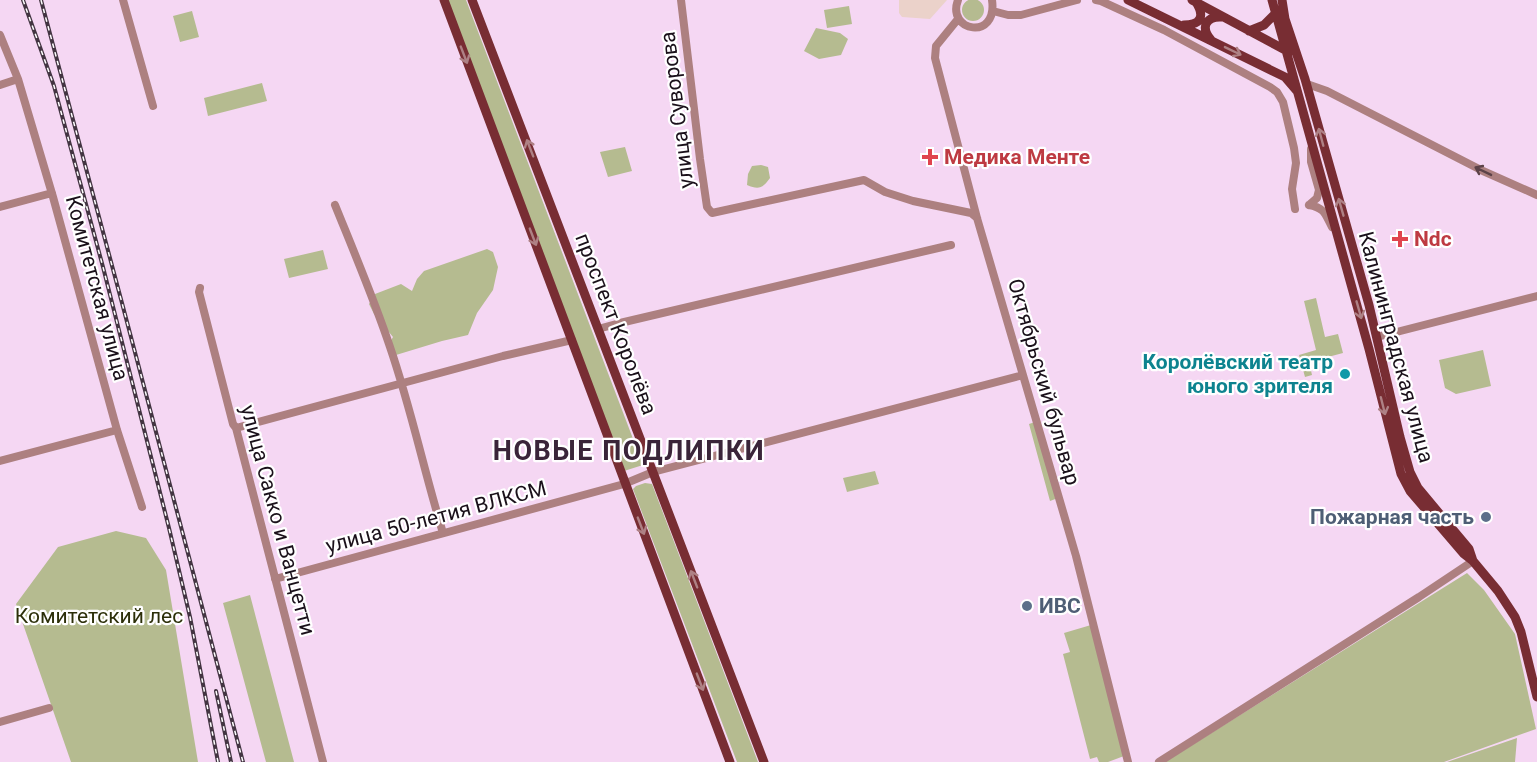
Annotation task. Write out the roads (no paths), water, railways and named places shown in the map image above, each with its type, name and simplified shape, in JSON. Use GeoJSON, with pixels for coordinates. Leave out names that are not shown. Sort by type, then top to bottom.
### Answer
{"type":"FeatureCollection","features":[{"type":"Feature","properties":{"kind":"main road"},"geometry":{"type":"LineString","coordinates":[[444,0],[730,762]]}},
{"type":"Feature","properties":{"kind":"main road","name":"проспект Королёва"},"geometry":{"type":"LineString","coordinates":[[472,0],[764,762]]}},
{"type":"Feature","properties":{"kind":"main road"},"geometry":{"type":"LineString","coordinates":[[1128,0],[1285,77],[1292,68],[1296,56],[1194,1]]}},
{"type":"Feature","properties":{"kind":"main road","name":"Калининградская улица"},"geometry":{"type":"LineString","coordinates":[[1272,0],[1367,339],[1398,466],[1405,483],[1430,516],[1473,561]]}},
{"type":"Feature","properties":{"kind":"main road","name":"Калининградская улица"},"geometry":{"type":"LineString","coordinates":[[1282,0],[1285,19],[1307,84],[1377,337],[1410,472],[1418,488],[1469,549],[1473,561]]}},
{"type":"Feature","properties":{"kind":"main road"},"geometry":{"type":"LineString","coordinates":[[1181,25],[1193,25],[1199,21],[1200,11],[1194,1]]}},
{"type":"Feature","properties":{"kind":"main road"},"geometry":{"type":"LineString","coordinates":[[1249,31],[1264,25],[1275,14]]}},
{"type":"Feature","properties":{"kind":"main road"},"geometry":{"type":"LineString","coordinates":[[1212,41],[1207,36],[1206,23],[1209,19],[1224,17]]}},
{"type":"Feature","properties":{"kind":"main road","name":"Калининградская улица"},"geometry":{"type":"LineString","coordinates":[[1285,77],[1298,93]]}},
{"type":"Feature","properties":{"kind":"main road"},"geometry":{"type":"LineString","coordinates":[[1367,339],[1377,337]]}},
{"type":"Feature","properties":{"kind":"main road"},"geometry":{"type":"LineString","coordinates":[[1473,561],[1498,591],[1518,623],[1537,697]]}},
{"type":"Feature","properties":{"kind":"street"},"geometry":{"type":"LineString","coordinates":[[123,0],[153,106]]}},
{"type":"Feature","properties":{"kind":"street","name":"улица Суворова"},"geometry":{"type":"LineString","coordinates":[[681,0],[701,170],[707,207],[712,213],[864,180],[885,192],[913,201],[971,213],[977,218]]}},
{"type":"Feature","properties":{"kind":"street"},"geometry":{"type":"LineString","coordinates":[[958,0],[956,6],[958,19],[971,27],[980,27],[991,18],[992,0]]}},
{"type":"Feature","properties":{"kind":"street"},"geometry":{"type":"LineString","coordinates":[[993,11],[1008,15],[1021,15],[1077,0]]}},
{"type":"Feature","properties":{"kind":"street"},"geometry":{"type":"LineString","coordinates":[[1096,0],[1164,30],[1277,92],[1283,102],[1294,148],[1296,163],[1292,189],[1295,209]]}},
{"type":"Feature","properties":{"kind":"street","name":"Октябрьский бульвар"},"geometry":{"type":"LineString","coordinates":[[958,19],[936,46],[935,58],[977,218],[1076,556],[1128,762]]}},
{"type":"Feature","properties":{"kind":"street","name":"Комитетская улица"},"geometry":{"type":"LineString","coordinates":[[0,35],[18,79],[117,430],[142,507]]}},
{"type":"Feature","properties":{"kind":"street"},"geometry":{"type":"LineString","coordinates":[[0,85],[18,79]]}},
{"type":"Feature","properties":{"kind":"street"},"geometry":{"type":"LineString","coordinates":[[1307,84],[1327,91],[1483,171],[1537,195]]}},
{"type":"Feature","properties":{"kind":"street","name":"Калининградская улица"},"geometry":{"type":"LineString","coordinates":[[1312,141],[1311,162],[1319,195],[1309,205],[1323,210],[1338,237]]}},
{"type":"Feature","properties":{"kind":"street"},"geometry":{"type":"LineString","coordinates":[[0,207],[52,193]]}},
{"type":"Feature","properties":{"kind":"street"},"geometry":{"type":"LineString","coordinates":[[335,205],[390,347],[443,533]]}},
{"type":"Feature","properties":{"kind":"street"},"geometry":{"type":"LineString","coordinates":[[598,329],[951,245]]}},
{"type":"Feature","properties":{"kind":"street","name":"улица Сакко и Ванцетти"},"geometry":{"type":"LineString","coordinates":[[200,288],[198,292],[323,762]]}},
{"type":"Feature","properties":{"kind":"street"},"geometry":{"type":"LineString","coordinates":[[1377,337],[1537,296]]}},
{"type":"Feature","properties":{"kind":"street"},"geometry":{"type":"LineString","coordinates":[[236,429],[503,356],[572,340]]}},
{"type":"Feature","properties":{"kind":"street","name":"улица 50-летия ВЛКСМ"},"geometry":{"type":"LineString","coordinates":[[275,579],[624,484],[653,472],[1023,375]]}},
{"type":"Feature","properties":{"kind":"street"},"geometry":{"type":"LineString","coordinates":[[0,461],[117,430]]}},
{"type":"Feature","properties":{"kind":"street"},"geometry":{"type":"LineString","coordinates":[[1159,762],[1417,599],[1473,561]]}},
{"type":"Feature","properties":{"kind":"street"},"geometry":{"type":"LineString","coordinates":[[0,722],[49,708]]}},
{"type":"Feature","properties":{"kind":"railway"},"geometry":{"type":"LineString","coordinates":[[23,0],[54,86],[103,267],[190,617],[218,762]]}},
{"type":"Feature","properties":{"kind":"railway"},"geometry":{"type":"LineString","coordinates":[[41,0],[243,762]]}},
{"type":"Feature","properties":{"kind":"railway"},"geometry":{"type":"LineString","coordinates":[[216,691],[231,762]]}},
{"type":"Feature","properties":{"kind":"place","name":"Медика Менте"},"geometry":{"type":"Point","coordinates":[930,157]}},
{"type":"Feature","properties":{"kind":"place","name":"Ndc"},"geometry":{"type":"Point","coordinates":[1400,239]}},
{"type":"Feature","properties":{"kind":"place","name":"Королёвский театр юного зрителя"},"geometry":{"type":"Point","coordinates":[1345,374]}},
{"type":"Feature","properties":{"kind":"place","name":"Пожарная часть"},"geometry":{"type":"Point","coordinates":[1486,517]}},
{"type":"Feature","properties":{"kind":"place","name":"ИВС"},"geometry":{"type":"Point","coordinates":[1027,606]}},
{"type":"Feature","properties":{"kind":"district","name":"НОВЫЕ ПОДЛИПКИ"},"geometry":{"type":"Point","coordinates":[629,451]}},
{"type":"Feature","properties":{"kind":"park label","name":"Комитетский лес"},"geometry":{"type":"Point","coordinates":[99,616]}}]}
